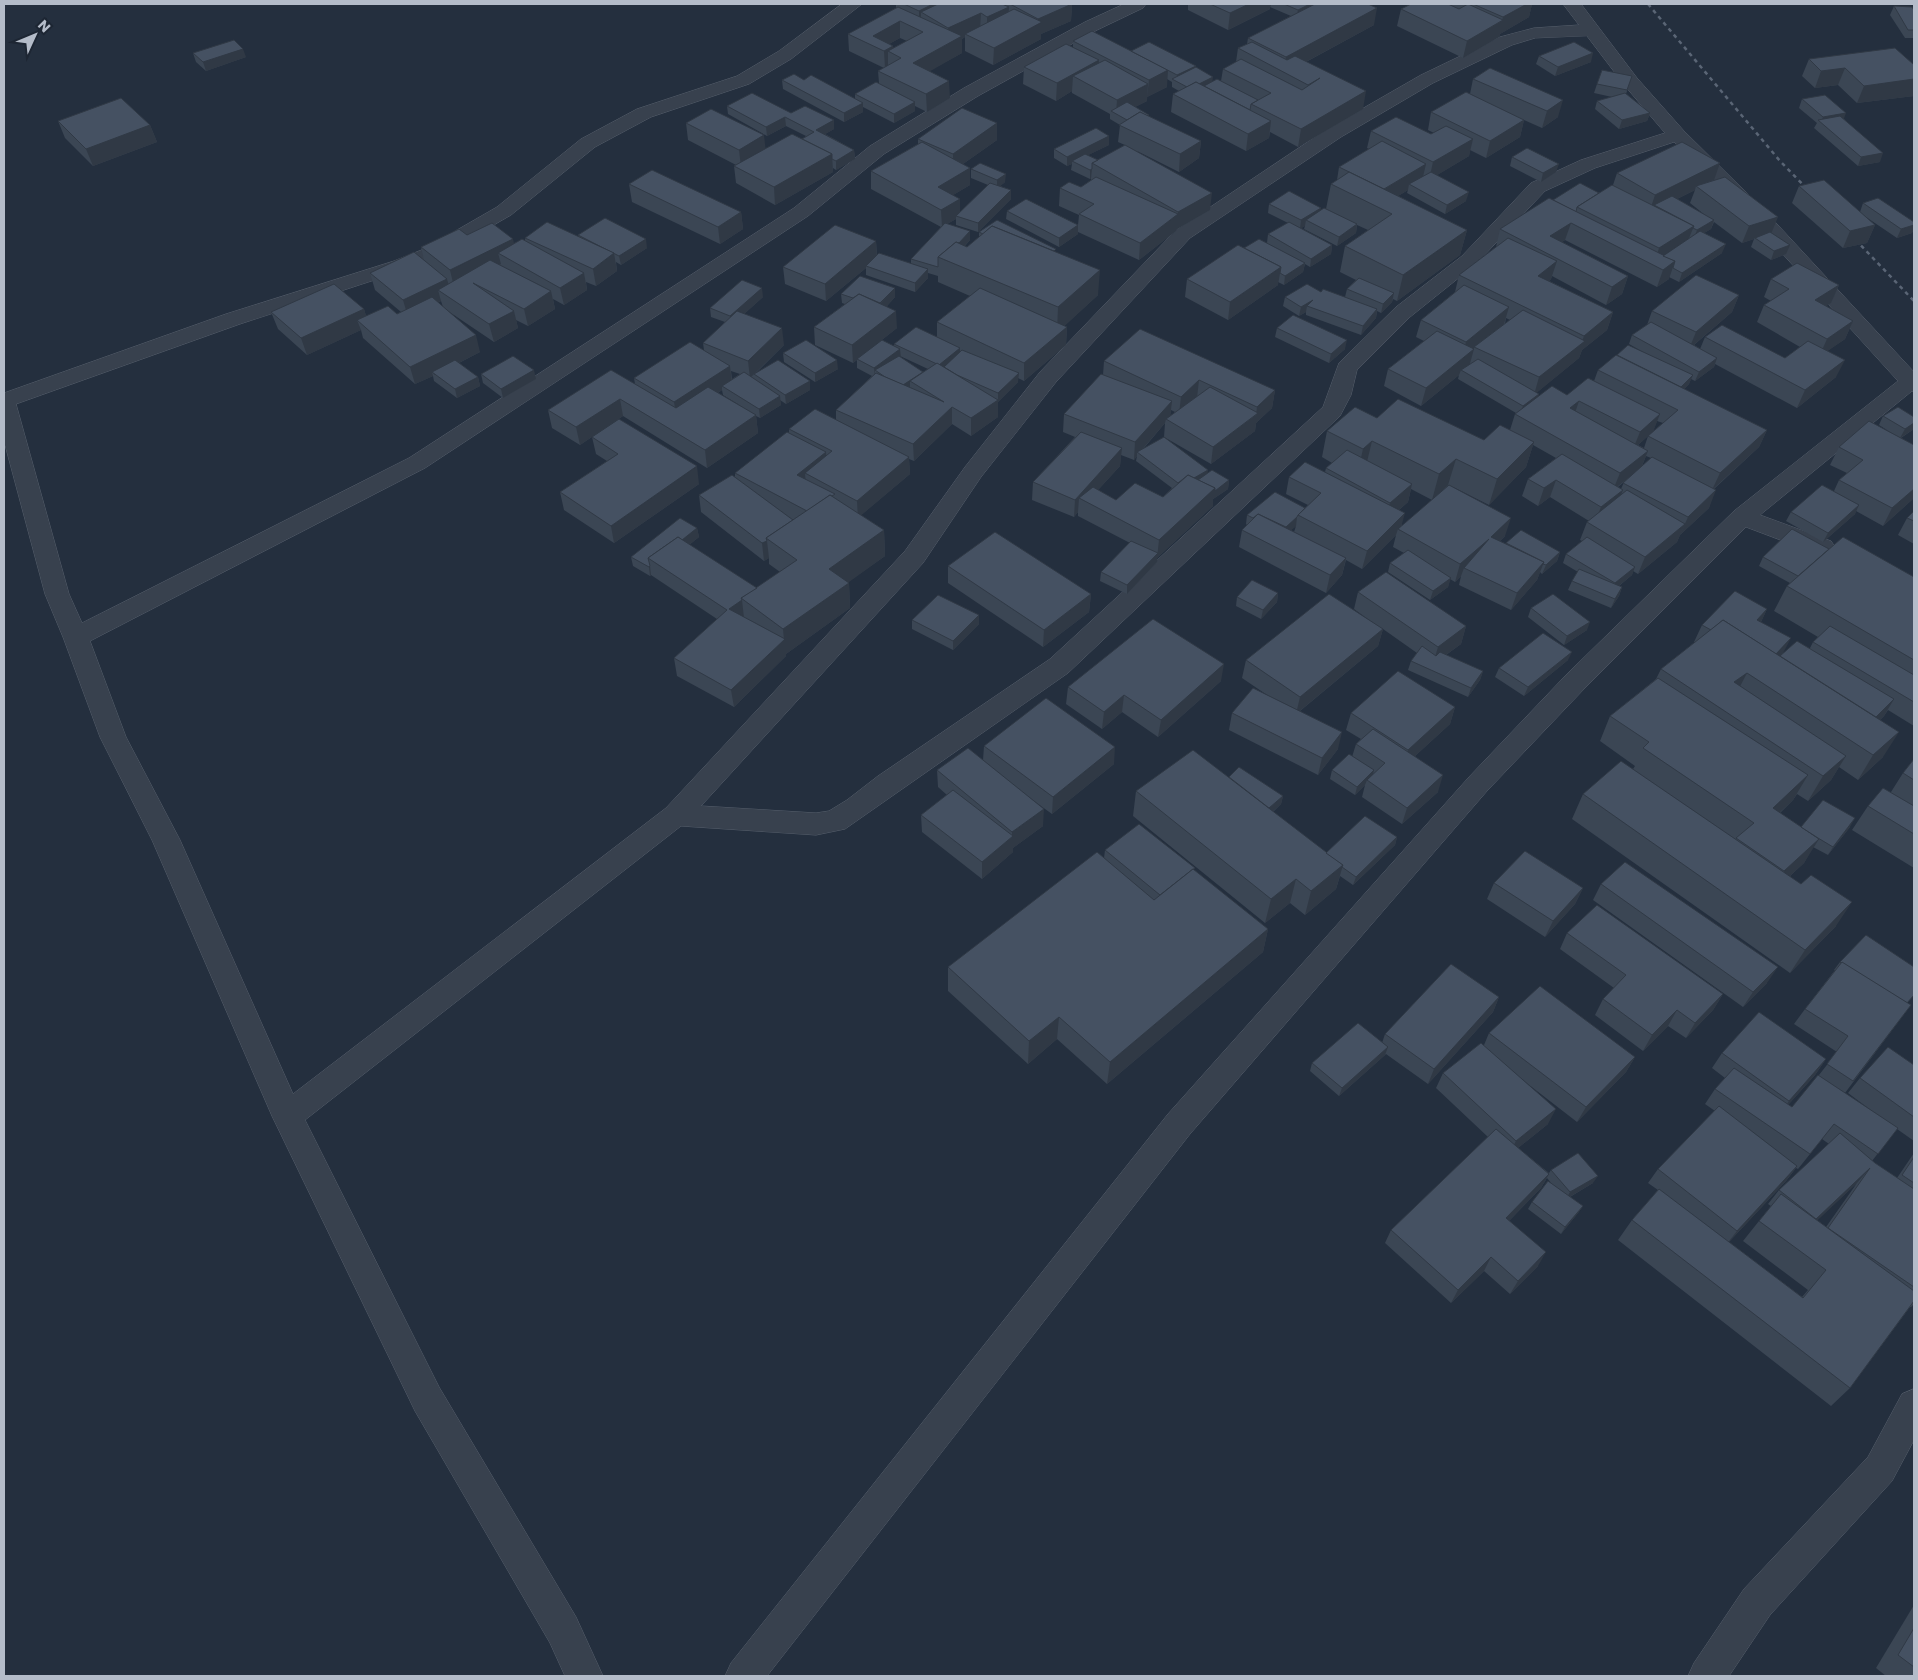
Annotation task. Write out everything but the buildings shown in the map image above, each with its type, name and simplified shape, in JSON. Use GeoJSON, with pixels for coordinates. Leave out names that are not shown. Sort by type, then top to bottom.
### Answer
{"type":"FeatureCollection","features":[{"type":"Feature","properties":{"kind":"street"},"geometry":{"type":"LineString","coordinates":[[76,637],[417,463],[801,212],[878,150],[971,92],[1091,26],[1137,4]]}},
{"type":"Feature","properties":{"kind":"street"},"geometry":{"type":"LineString","coordinates":[[744,1676],[1179,1124],[1478,784],[1575,682],[1742,517],[1913,383],[1757,214],[1677,135],[1631,82],[1572,4]]}},
{"type":"Feature","properties":{"kind":"street"},"geometry":{"type":"LineString","coordinates":[[584,1676],[563,1630],[427,1399],[287,1116],[166,840],[113,737],[76,637],[57,594],[4,401],[233,319],[401,265],[431,253],[504,211],[588,142],[659,106],[743,80],[785,55],[837,9]]}},
{"type":"Feature","properties":{"kind":"street"},"geometry":{"type":"LineString","coordinates":[[287,1116],[676,815],[914,557],[973,472],[1048,376],[1183,234],[1334,132],[1427,79],[1506,41],[1534,33],[1592,30]]}},
{"type":"Feature","properties":{"kind":"street"},"geometry":{"type":"LineString","coordinates":[[676,815],[816,824],[835,821],[857,807],[887,783],[1059,666],[1332,411],[1340,395],[1347,368],[1402,312],[1469,260],[1511,218],[1538,187],[1588,164],[1677,135]]}},
{"type":"Feature","properties":{"kind":"street"},"geometry":{"type":"LineString","coordinates":[[1742,517],[1840,554]]}},
{"type":"Feature","properties":{"kind":"street"},"geometry":{"type":"LineString","coordinates":[[1707,1676],[1757,1602],[1880,1469],[1914,1406]]}},
{"type":"Feature","properties":{"kind":"railway"},"geometry":{"type":"LineString","coordinates":[[1648,4],[1780,161],[1812,194]]}},
{"type":"Feature","properties":{"kind":"railway"},"geometry":{"type":"LineString","coordinates":[[1850,234],[1914,301]]}}]}
